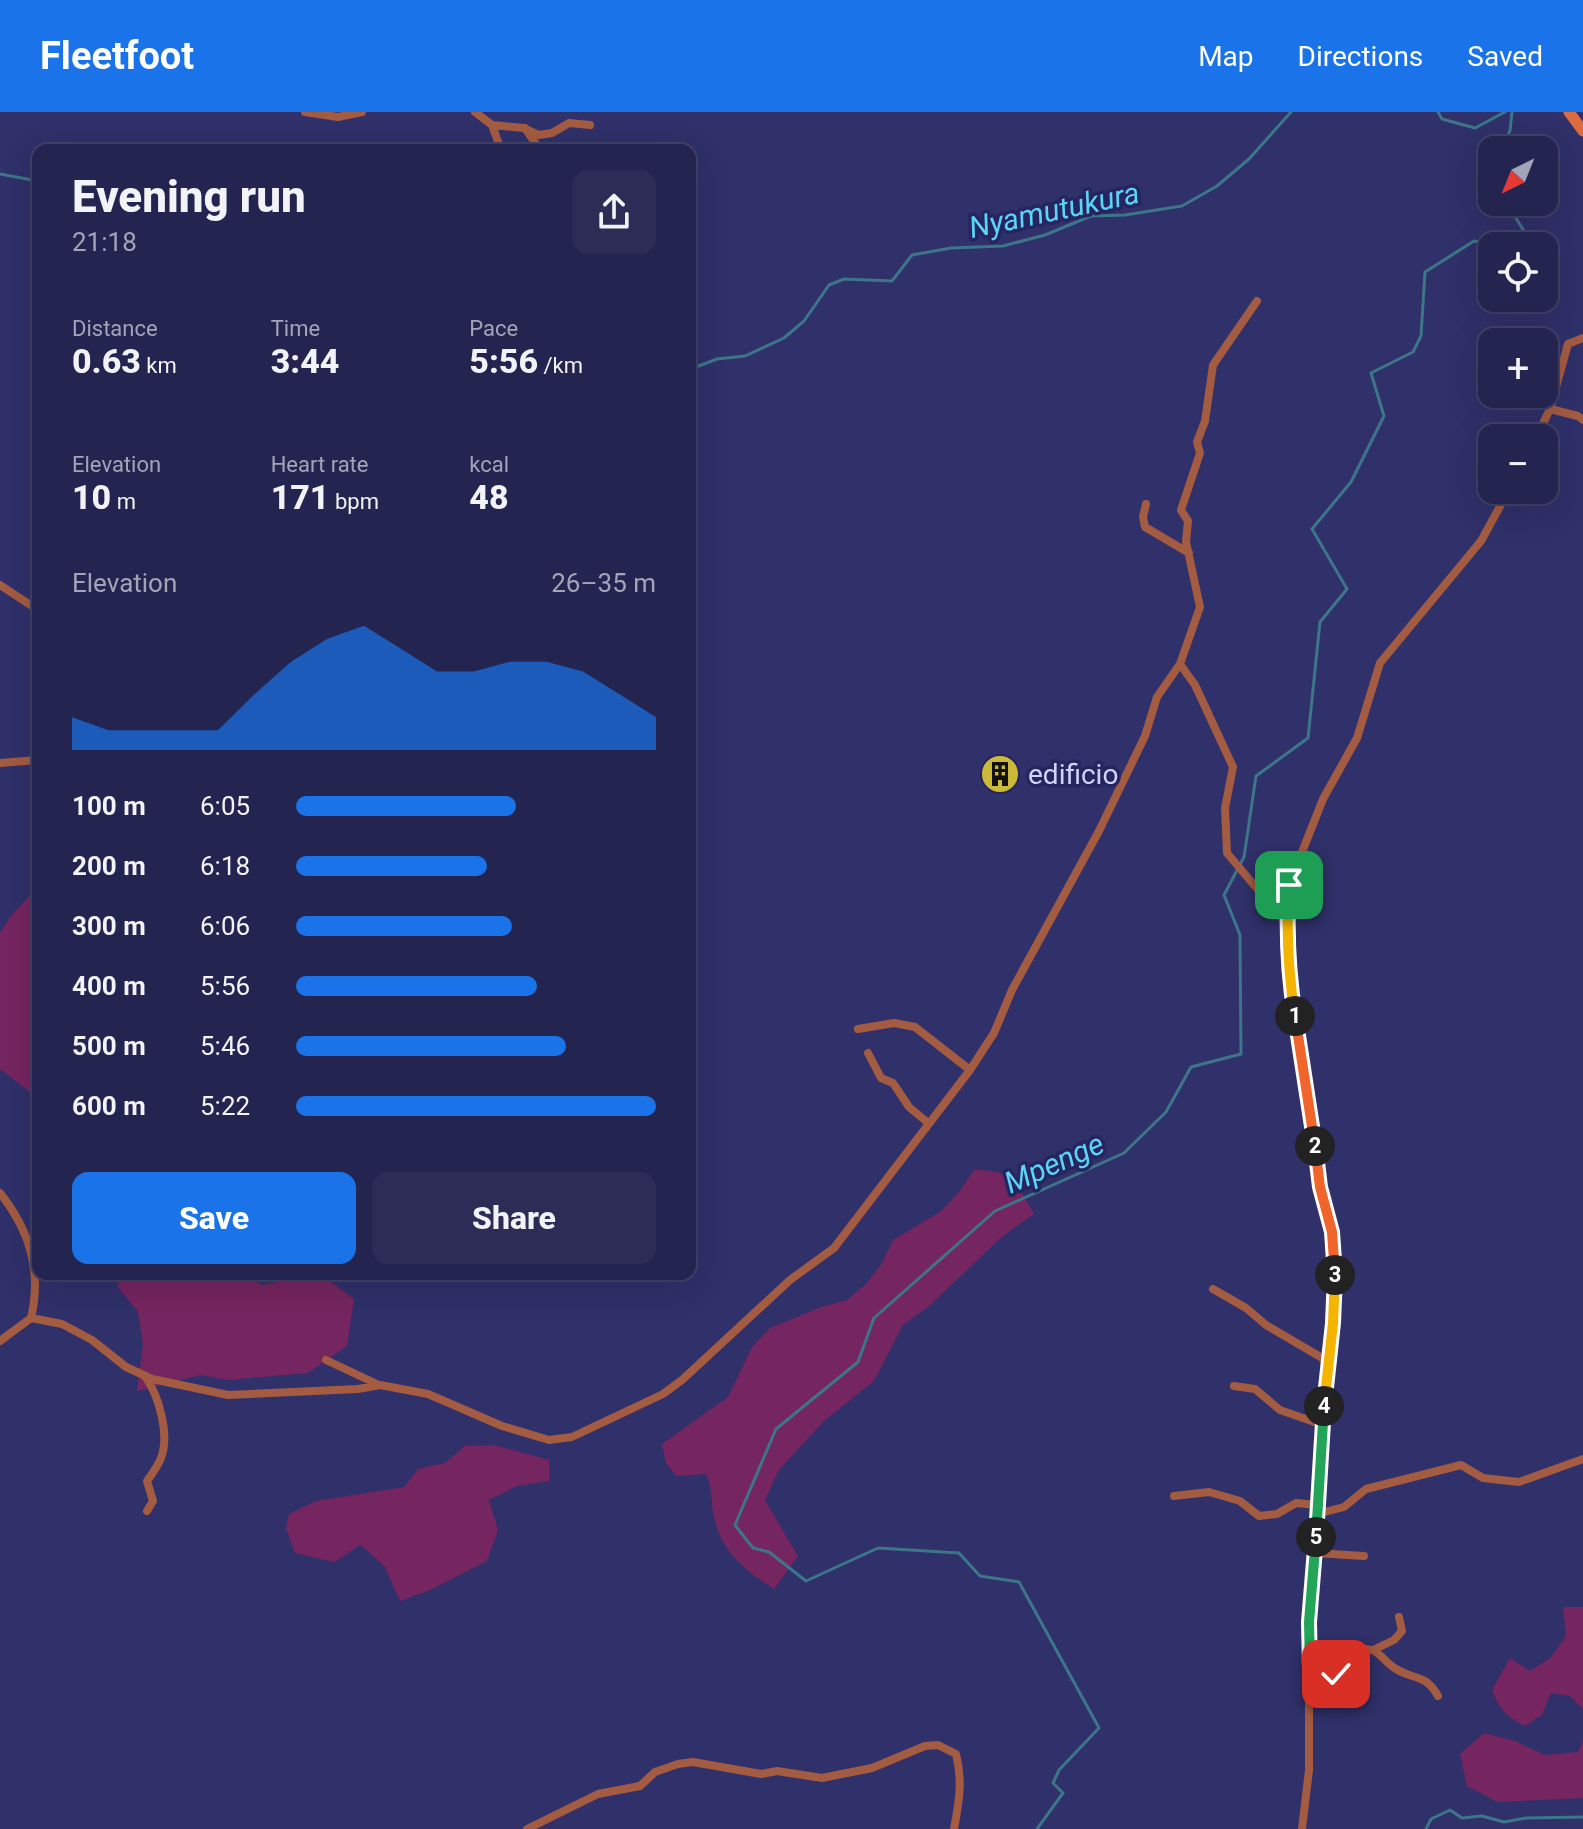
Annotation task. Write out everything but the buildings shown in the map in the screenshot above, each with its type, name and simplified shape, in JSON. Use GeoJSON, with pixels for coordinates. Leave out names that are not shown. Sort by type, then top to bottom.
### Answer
{"type":"FeatureCollection","features":[{"type":"Feature","properties":{"kind":"main road"},"geometry":{"type":"LineString","coordinates":[[1569,112],[1583,131]]}},
{"type":"Feature","properties":{"kind":"street"},"geometry":{"type":"LineString","coordinates":[[305,112],[338,117],[362,112]]}},
{"type":"Feature","properties":{"kind":"street"},"geometry":{"type":"LineString","coordinates":[[475,112],[492,125],[524,128],[539,135],[552,133],[569,123],[590,125]]}},
{"type":"Feature","properties":{"kind":"street"},"geometry":{"type":"LineString","coordinates":[[492,125],[499,144]]}},
{"type":"Feature","properties":{"kind":"street"},"geometry":{"type":"LineString","coordinates":[[524,128],[536,144]]}},
{"type":"Feature","properties":{"kind":"street"},"geometry":{"type":"LineString","coordinates":[[326,1360],[380,1385],[428,1394],[502,1426],[549,1440],[572,1437],[663,1394],[790,1280],[834,1248],[927,1122],[970,1070],[994,1033],[1012,990],[1099,831],[1145,736],[1157,697],[1180,664],[1200,607],[1186,542],[1188,521],[1181,510],[1200,453],[1197,442],[1205,421],[1213,365],[1257,301]]}},
{"type":"Feature","properties":{"kind":"street"},"geometry":{"type":"LineString","coordinates":[[1543,424],[1568,344],[1583,338]]}},
{"type":"Feature","properties":{"kind":"street"},"geometry":{"type":"LineString","coordinates":[[1550,409],[1583,420]]}},
{"type":"Feature","properties":{"kind":"street"},"geometry":{"type":"LineString","coordinates":[[1146,504],[1143,517],[1145,527],[1190,553]]}},
{"type":"Feature","properties":{"kind":"street"},"geometry":{"type":"LineString","coordinates":[[1302,1829],[1309,1770],[1309,1622],[1333,1323],[1334,1248],[1320,1187],[1288,973],[1286,923],[1292,876],[1323,799],[1357,738],[1380,663],[1481,541],[1501,504]]}},
{"type":"Feature","properties":{"kind":"street"},"geometry":{"type":"LineString","coordinates":[[0,585],[32,606]]}},
{"type":"Feature","properties":{"kind":"street"},"geometry":{"type":"LineString","coordinates":[[1180,664],[1195,685],[1233,767],[1225,808],[1227,853],[1286,923]]}},
{"type":"Feature","properties":{"kind":"street"},"geometry":{"type":"LineString","coordinates":[[0,763],[32,760]]}},
{"type":"Feature","properties":{"kind":"street"},"geometry":{"type":"LineString","coordinates":[[858,1029],[894,1023],[915,1027],[970,1070]]}},
{"type":"Feature","properties":{"kind":"street"},"geometry":{"type":"LineString","coordinates":[[868,1053],[881,1078],[893,1083],[909,1107],[927,1122]]}},
{"type":"Feature","properties":{"kind":"street"},"geometry":{"type":"LineString","coordinates":[[0,1193],[32,1246]]}},
{"type":"Feature","properties":{"kind":"street"},"geometry":{"type":"LineString","coordinates":[[0,1341],[31,1318],[35,1280]]}},
{"type":"Feature","properties":{"kind":"street"},"geometry":{"type":"LineString","coordinates":[[1213,1289],[1329,1362]]}},
{"type":"Feature","properties":{"kind":"street"},"geometry":{"type":"LineString","coordinates":[[31,1318],[62,1324],[92,1340],[126,1367],[144,1376],[228,1395],[358,1389],[380,1385]]}},
{"type":"Feature","properties":{"kind":"street"},"geometry":{"type":"LineString","coordinates":[[144,1376],[156,1397],[163,1445],[161,1458],[147,1481],[153,1496],[147,1511]]}},
{"type":"Feature","properties":{"kind":"street"},"geometry":{"type":"LineString","coordinates":[[1234,1386],[1255,1389],[1280,1410],[1323,1425]]}},
{"type":"Feature","properties":{"kind":"street"},"geometry":{"type":"LineString","coordinates":[[1174,1496],[1209,1492],[1240,1501],[1259,1516],[1277,1514],[1296,1503],[1318,1509],[1344,1507],[1366,1489],[1461,1465],[1483,1478],[1519,1482],[1583,1459]]}},
{"type":"Feature","properties":{"kind":"street"},"geometry":{"type":"LineString","coordinates":[[1315,1553],[1364,1556]]}},
{"type":"Feature","properties":{"kind":"street"},"geometry":{"type":"LineString","coordinates":[[1310,1680],[1336,1674],[1341,1662],[1362,1649],[1373,1650],[1394,1640],[1402,1631],[1399,1617]]}},
{"type":"Feature","properties":{"kind":"street"},"geometry":{"type":"LineString","coordinates":[[1373,1650],[1396,1669],[1430,1682],[1438,1696]]}},
{"type":"Feature","properties":{"kind":"street"},"geometry":{"type":"LineString","coordinates":[[527,1829],[598,1794],[640,1786],[655,1772],[678,1764],[693,1762],[761,1774],[777,1771],[822,1778],[872,1768],[915,1749],[938,1745],[956,1754],[959,1764],[962,1789],[954,1829]]}},
{"type":"Feature","properties":{"kind":"shaded area"},"geometry":{"type":"Polygon","coordinates":[[[32,895],[32,1093],[0,1069],[0,933],[10,917],[32,895]]]}},
{"type":"Feature","properties":{"kind":"shaded area"},"geometry":{"type":"Polygon","coordinates":[[[974,1170],[1006,1175],[1017,1186],[1034,1214],[1003,1236],[928,1307],[903,1325],[874,1381],[824,1421],[779,1470],[765,1500],[798,1556],[774,1589],[743,1566],[727,1548],[716,1525],[706,1474],[676,1476],[666,1463],[662,1444],[728,1397],[752,1347],[770,1328],[847,1300],[866,1284],[882,1263],[893,1240],[940,1212],[974,1170]]]}},
{"type":"Feature","properties":{"kind":"shaded area"},"geometry":{"type":"Polygon","coordinates":[[[119,1280],[253,1280],[263,1285],[288,1280],[328,1280],[354,1299],[347,1346],[308,1373],[228,1380],[201,1375],[137,1391],[143,1344],[138,1312],[118,1287],[119,1280]]]}},
{"type":"Feature","properties":{"kind":"shaded area"},"geometry":{"type":"Polygon","coordinates":[[[494,1445],[549,1460],[549,1481],[517,1486],[489,1500],[498,1530],[487,1561],[430,1590],[400,1601],[385,1567],[361,1545],[334,1562],[295,1553],[286,1528],[289,1514],[316,1501],[404,1487],[418,1469],[445,1463],[465,1446],[494,1445]]]}},
{"type":"Feature","properties":{"kind":"shaded area"},"geometry":{"type":"Polygon","coordinates":[[[1563,1607],[1583,1607],[1583,1709],[1570,1696],[1551,1693],[1542,1715],[1525,1726],[1504,1712],[1492,1690],[1510,1658],[1530,1671],[1550,1658],[1566,1636],[1563,1607]]]}},
{"type":"Feature","properties":{"kind":"shaded area"},"geometry":{"type":"Polygon","coordinates":[[[1484,1733],[1515,1741],[1545,1755],[1578,1752],[1583,1741],[1583,1798],[1497,1802],[1467,1786],[1460,1754],[1484,1733]]]}},
{"type":"Feature","properties":{"kind":"waterway","name":"Nyamutukura"},"geometry":{"type":"LineString","coordinates":[[696,367],[717,359],[745,356],[784,338],[804,321],[829,285],[844,279],[892,281],[912,255],[951,248],[1003,246],[1045,235],[1091,216],[1125,215],[1182,206],[1217,186],[1249,159],[1291,112]]}},
{"type":"Feature","properties":{"kind":"waterway","name":"Mpenge"},"geometry":{"type":"LineString","coordinates":[[1438,112],[1442,119],[1475,128],[1505,112]]}},
{"type":"Feature","properties":{"kind":"waterway","name":"Mpenge"},"geometry":{"type":"LineString","coordinates":[[1507,136],[1512,112]]}},
{"type":"Feature","properties":{"kind":"waterway","name":"Nyamutukura"},"geometry":{"type":"LineString","coordinates":[[0,174],[32,180]]}},
{"type":"Feature","properties":{"kind":"waterway","name":"Mpenge"},"geometry":{"type":"LineString","coordinates":[[1515,216],[1525,232]]}},
{"type":"Feature","properties":{"kind":"waterway","name":"Mpenge"},"geometry":{"type":"LineString","coordinates":[[1037,1829],[1063,1793],[1053,1783],[1059,1770],[1099,1728],[1019,1582],[980,1576],[959,1553],[878,1548],[806,1581],[769,1552],[753,1548],[735,1525],[776,1429],[858,1362],[874,1318],[995,1211],[1124,1153],[1166,1112],[1191,1067],[1241,1054],[1240,935],[1224,895],[1244,857],[1256,776],[1308,738],[1320,622],[1347,589],[1312,529],[1351,482],[1384,416],[1371,373],[1413,352],[1421,336],[1425,272],[1474,241],[1478,242]]}},
{"type":"Feature","properties":{"kind":"waterway"},"geometry":{"type":"LineString","coordinates":[[1426,1829],[1431,1819],[1450,1810],[1462,1818],[1482,1816],[1504,1822],[1526,1818],[1583,1817]]}},
{"type":"Feature","properties":{"kind":"place","name":"edificio"},"geometry":{"type":"Point","coordinates":[1000,774]}},
{"type":"Feature","properties":{"kind":"route"},"geometry":{"type":"LineString","coordinates":[[1289,885],[1286,923],[1288,973],[1320,1187],[1332,1232],[1336,1271],[1309,1622],[1310,1680],[1336,1674]]}}]}
